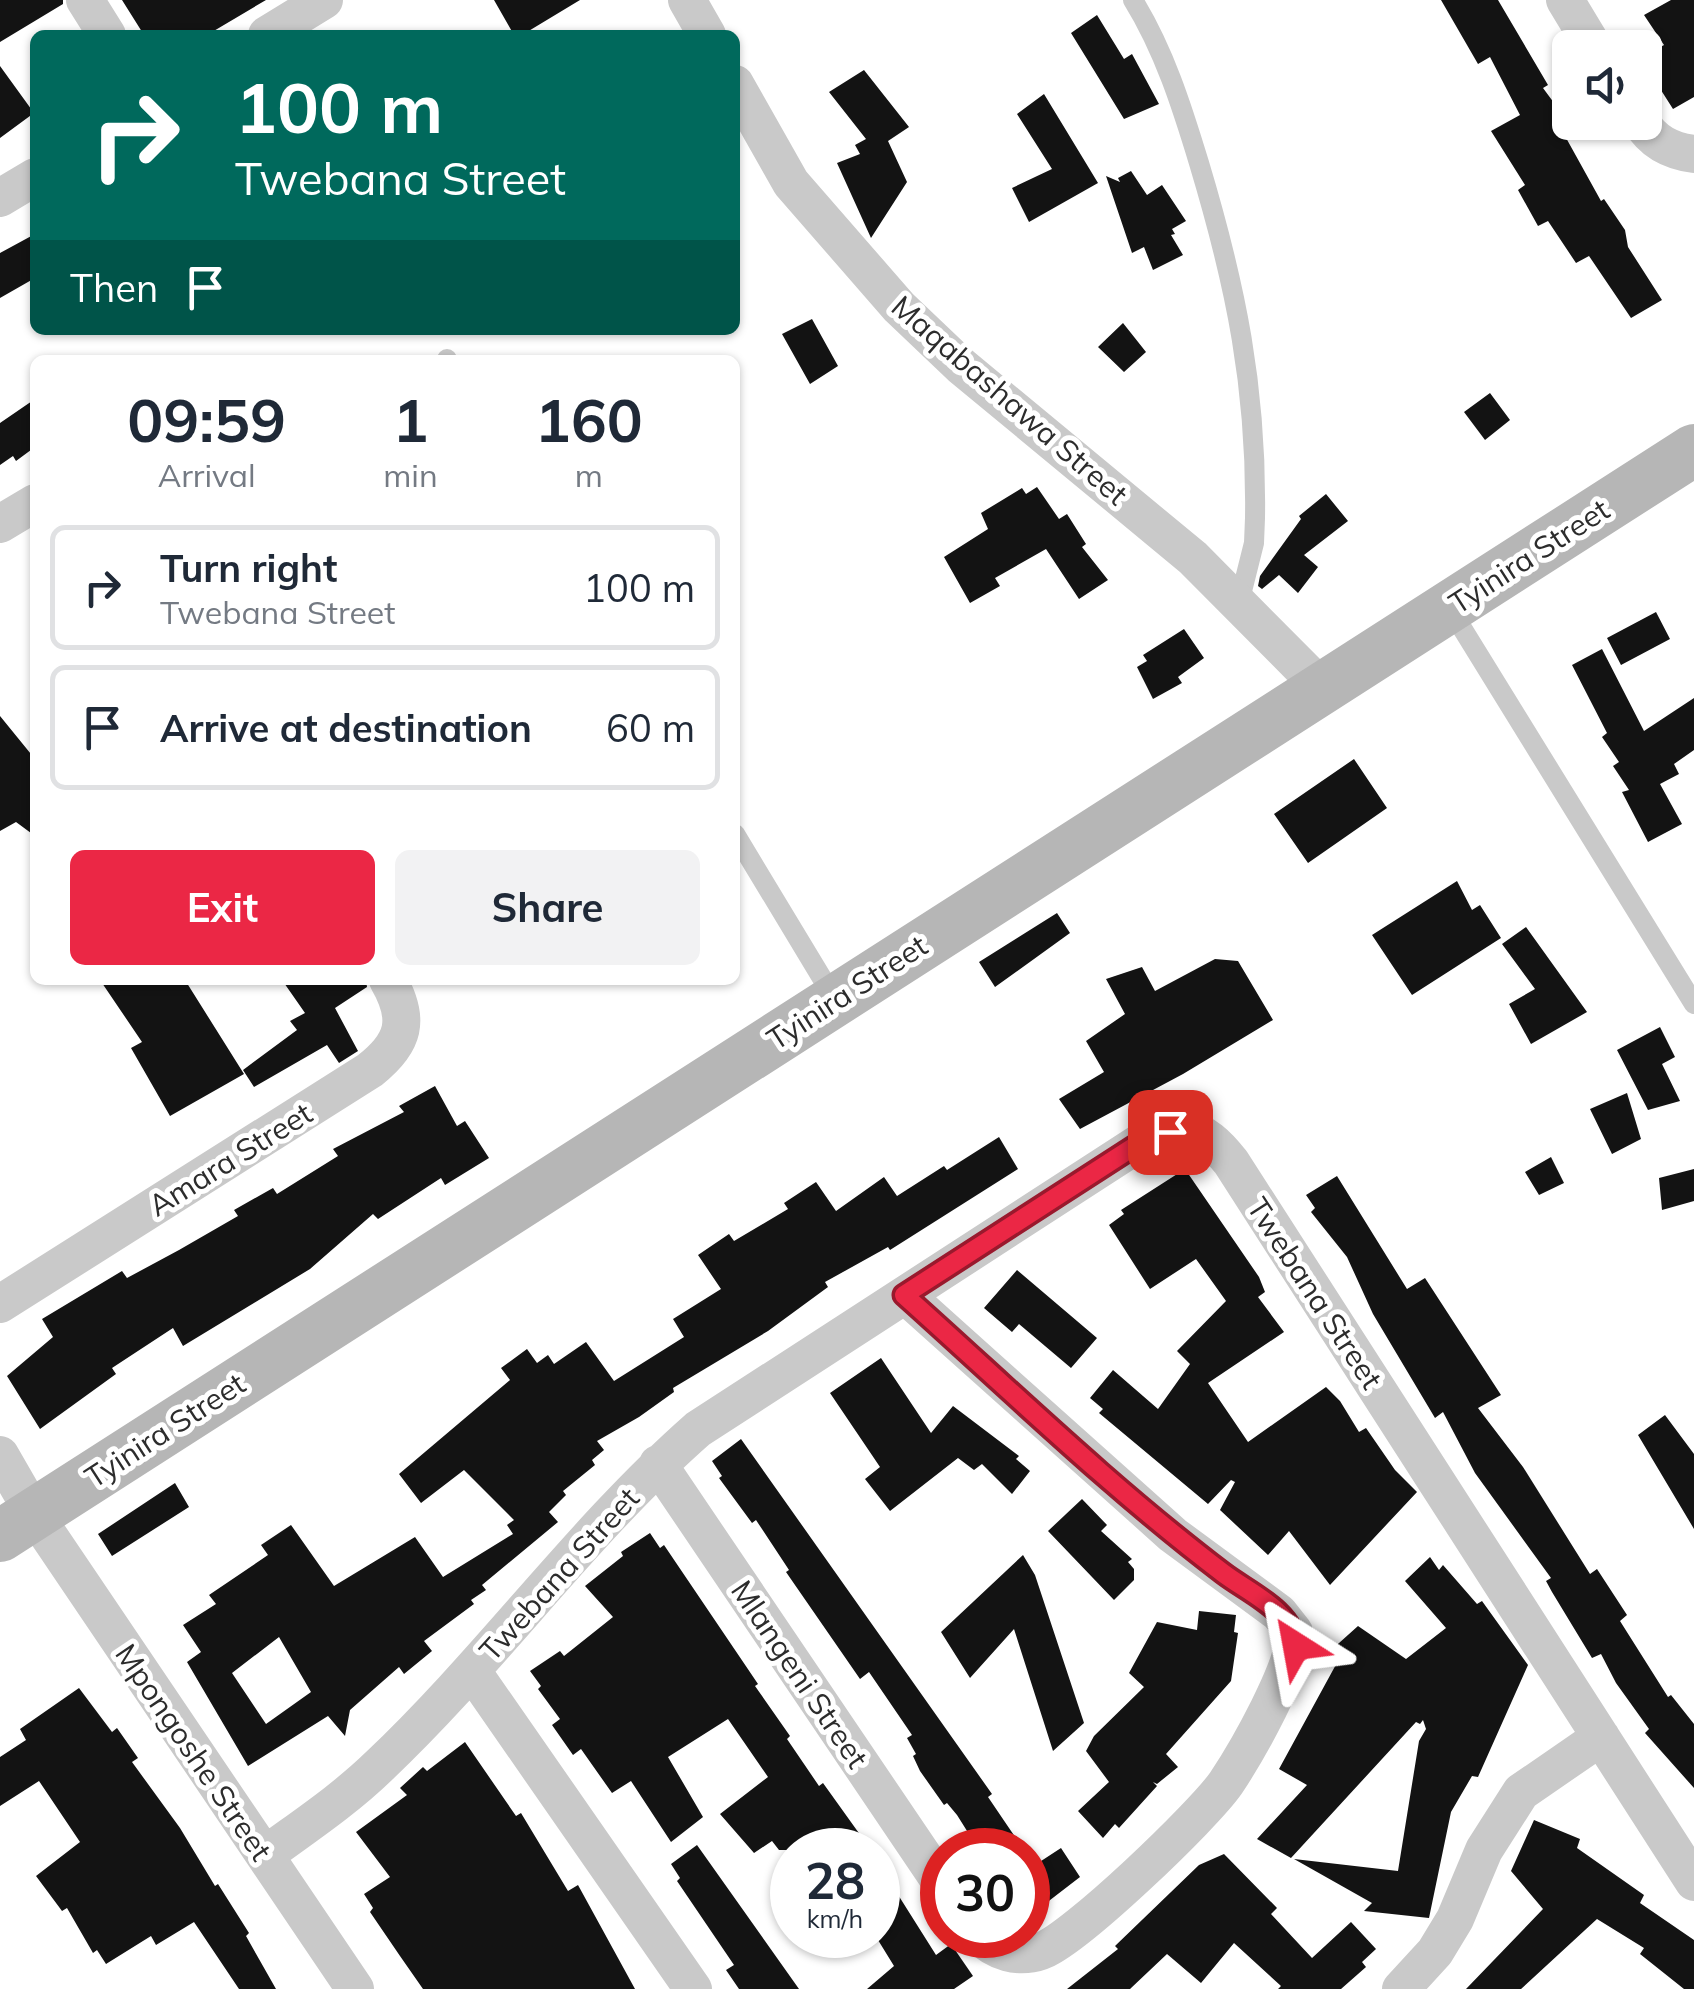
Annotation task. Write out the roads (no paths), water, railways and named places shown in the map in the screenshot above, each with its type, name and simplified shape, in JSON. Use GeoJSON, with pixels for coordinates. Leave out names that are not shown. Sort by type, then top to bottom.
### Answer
{"type":"FeatureCollection","features":[{"type":"Feature","properties":{"kind":"street"},"geometry":{"type":"LineString","coordinates":[[85,0],[104,30]]}},
{"type":"Feature","properties":{"kind":"street"},"geometry":{"type":"LineString","coordinates":[[688,0],[704,30]]}},
{"type":"Feature","properties":{"kind":"street"},"geometry":{"type":"LineString","coordinates":[[1565,0],[1583,30]]}},
{"type":"Feature","properties":{"kind":"street"},"geometry":{"type":"LineString","coordinates":[[274,30],[306,5]]}},
{"type":"Feature","properties":{"kind":"street","name":"Maqabashawa Street"},"geometry":{"type":"LineString","coordinates":[[740,93],[791,183],[899,307],[961,366],[1193,558],[1320,686]]}},
{"type":"Feature","properties":{"kind":"street"},"geometry":{"type":"LineString","coordinates":[[1657,140],[1677,152],[1694,154]]}},
{"type":"Feature","properties":{"kind":"street"},"geometry":{"type":"LineString","coordinates":[[0,198],[30,180]]}},
{"type":"Feature","properties":{"kind":"street","name":"Tyinira Street"},"geometry":{"type":"LineString","coordinates":[[17,1525],[1320,686],[1694,450]]}},
{"type":"Feature","properties":{"kind":"street"},"geometry":{"type":"LineString","coordinates":[[0,524],[30,506]]}},
{"type":"Feature","properties":{"kind":"street","name":"Amara Street"},"geometry":{"type":"LineString","coordinates":[[0,1304],[392,1053],[400,1040],[402,1024],[400,1006],[390,985]]}},
{"type":"Feature","properties":{"kind":"street","name":"Twebana Street"},"geometry":{"type":"LineString","coordinates":[[264,1855],[367,1777],[472,1671],[658,1464],[698,1429],[1141,1142],[1170,1132],[1195,1130],[1212,1138],[1694,1882]]}},
{"type":"Feature","properties":{"kind":"street"},"geometry":{"type":"LineString","coordinates":[[904,1295],[1172,1535],[1279,1613],[1294,1632],[1292,1662],[1227,1782],[1194,1821],[1068,1936],[1050,1947]]}},
{"type":"Feature","properties":{"kind":"street","name":"Mpongoshe Street"},"geometry":{"type":"LineString","coordinates":[[0,1455],[17,1525],[264,1855],[356,1989]]}},
{"type":"Feature","properties":{"kind":"street","name":"Mlangeni Street"},"geometry":{"type":"LineString","coordinates":[[658,1464],[920,1851]]}},
{"type":"Feature","properties":{"kind":"street","name":"Twebana Street"},"geometry":{"type":"LineString","coordinates":[[472,1671],[693,1989]]}},
{"type":"Feature","properties":{"kind":"street"},"geometry":{"type":"LineString","coordinates":[[1402,1989],[1435,1952],[1455,1919],[1484,1850],[1520,1792],[1601,1737]]}},
{"type":"Feature","properties":{"kind":"lane"},"geometry":{"type":"LineString","coordinates":[[1133,0],[1169,73],[1186,122],[1226,254],[1243,331],[1256,506],[1254,543],[1239,603]]}},
{"type":"Feature","properties":{"kind":"lane"},"geometry":{"type":"LineString","coordinates":[[1449,607],[1694,1004]]}},
{"type":"Feature","properties":{"kind":"lane"},"geometry":{"type":"LineString","coordinates":[[740,842],[836,1000]]}}]}
